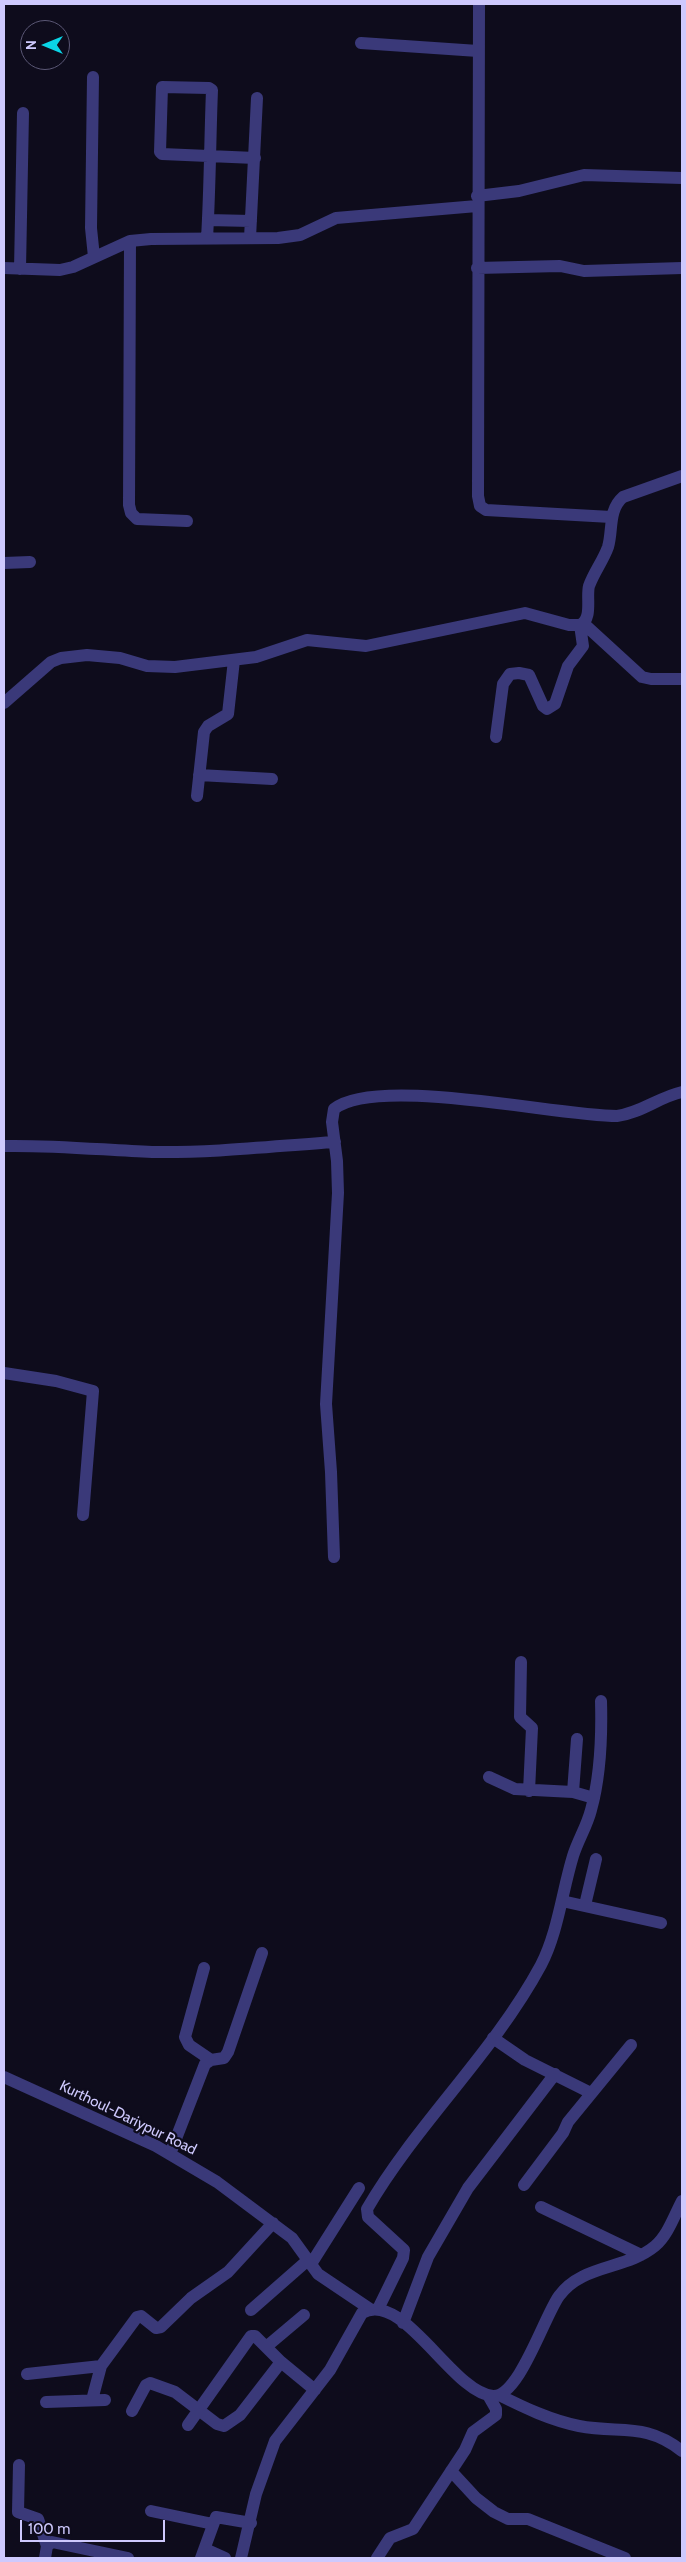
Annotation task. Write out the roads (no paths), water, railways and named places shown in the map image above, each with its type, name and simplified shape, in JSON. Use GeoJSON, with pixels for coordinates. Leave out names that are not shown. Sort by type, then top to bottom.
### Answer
{"type":"FeatureCollection","features":[{"type":"Feature","properties":{"kind":"street"},"geometry":{"type":"LineString","coordinates":[[479,4],[478,496],[480,506],[486,510],[611,517]]}},
{"type":"Feature","properties":{"kind":"street"},"geometry":{"type":"LineString","coordinates":[[361,43],[478,51]]}},
{"type":"Feature","properties":{"kind":"street"},"geometry":{"type":"LineString","coordinates":[[93,77],[90,228],[94,257]]}},
{"type":"Feature","properties":{"kind":"street"},"geometry":{"type":"LineString","coordinates":[[207,238],[210,156],[211,89],[162,86],[160,152],[210,156],[255,158]]}},
{"type":"Feature","properties":{"kind":"street"},"geometry":{"type":"LineString","coordinates":[[250,238],[257,98]]}},
{"type":"Feature","properties":{"kind":"street"},"geometry":{"type":"LineString","coordinates":[[20,269],[23,113]]}},
{"type":"Feature","properties":{"kind":"street"},"geometry":{"type":"LineString","coordinates":[[4,268],[60,270],[73,267],[130,241],[300,235],[336,218],[478,201],[584,175],[682,178]]}},
{"type":"Feature","properties":{"kind":"street"},"geometry":{"type":"LineString","coordinates":[[208,220],[251,221]]}},
{"type":"Feature","properties":{"kind":"street"},"geometry":{"type":"LineString","coordinates":[[130,241],[129,505],[131,513],[137,519],[187,521]]}},
{"type":"Feature","properties":{"kind":"street"},"geometry":{"type":"LineString","coordinates":[[478,268],[560,266],[584,271],[682,268]]}},
{"type":"Feature","properties":{"kind":"street"},"geometry":{"type":"LineString","coordinates":[[496,736],[503,684],[510,674],[529,675],[543,706],[547,709],[555,704],[568,666],[583,646],[581,624],[587,615],[589,586],[608,548],[611,517],[618,501],[623,497],[682,476]]}},
{"type":"Feature","properties":{"kind":"street"},"geometry":{"type":"LineString","coordinates":[[4,563],[30,562]]}},
{"type":"Feature","properties":{"kind":"street"},"geometry":{"type":"LineString","coordinates":[[4,703],[51,662],[61,658],[87,654],[120,658],[147,666],[175,667],[256,657],[307,640],[366,646],[525,613],[569,625],[581,624],[642,677],[651,679],[682,679]]}},
{"type":"Feature","properties":{"kind":"street"},"geometry":{"type":"LineString","coordinates":[[198,796],[204,732],[208,726],[225,717],[229,708],[234,660]]}},
{"type":"Feature","properties":{"kind":"street"},"geometry":{"type":"LineString","coordinates":[[199,775],[272,779]]}},
{"type":"Feature","properties":{"kind":"street"},"geometry":{"type":"LineString","coordinates":[[334,1558],[326,1404],[337,1237],[338,1185],[332,1122],[334,1109],[352,1101],[424,1095],[617,1116],[629,1114],[661,1098],[682,1092]]}},
{"type":"Feature","properties":{"kind":"street"},"geometry":{"type":"LineString","coordinates":[[4,1146],[64,1146],[153,1152],[206,1151],[335,1142]]}},
{"type":"Feature","properties":{"kind":"street"},"geometry":{"type":"LineString","coordinates":[[4,1373],[56,1381],[93,1391],[84,1515]]}},
{"type":"Feature","properties":{"kind":"street"},"geometry":{"type":"LineString","coordinates":[[522,1662],[520,1717],[532,1728],[530,1791]]}},
{"type":"Feature","properties":{"kind":"street"},"geometry":{"type":"LineString","coordinates":[[366,2212],[400,2159],[465,2079],[541,1964],[562,1901],[573,1857],[594,1798],[602,1736],[601,1700]]}},
{"type":"Feature","properties":{"kind":"street"},"geometry":{"type":"LineString","coordinates":[[573,1792],[576,1739]]}},
{"type":"Feature","properties":{"kind":"street"},"geometry":{"type":"LineString","coordinates":[[488,1777],[511,1788],[530,1791],[573,1792],[594,1798]]}},
{"type":"Feature","properties":{"kind":"street"},"geometry":{"type":"LineString","coordinates":[[585,1905],[596,1858]]}},
{"type":"Feature","properties":{"kind":"street"},"geometry":{"type":"LineString","coordinates":[[562,1901],[661,1923]]}},
{"type":"Feature","properties":{"kind":"street"},"geometry":{"type":"LineString","coordinates":[[204,1968],[185,2037],[189,2045],[211,2060],[221,2060],[226,2056],[262,1953]]}},
{"type":"Feature","properties":{"kind":"street"},"geometry":{"type":"LineString","coordinates":[[493,2038],[526,2060],[591,2093]]}},
{"type":"Feature","properties":{"kind":"street"},"geometry":{"type":"LineString","coordinates":[[524,2186],[591,2093],[632,2045]]}},
{"type":"Feature","properties":{"kind":"street"},"geometry":{"type":"LineString","coordinates":[[170,2154],[203,2069],[211,2060]]}},
{"type":"Feature","properties":{"kind":"street"},"geometry":{"type":"LineString","coordinates":[[403,2323],[428,2257],[464,2195],[554,2074]]}},
{"type":"Feature","properties":{"kind":"street","name":"Kurthoul-Dariypur Road"},"geometry":{"type":"LineString","coordinates":[[4,2077],[170,2154],[217,2182],[292,2238],[309,2262],[326,2280],[374,2309],[394,2316],[422,2339],[456,2374],[494,2395],[534,2413],[568,2424],[591,2428],[645,2432],[669,2442],[682,2451]]}},
{"type":"Feature","properties":{"kind":"street"},"geometry":{"type":"LineString","coordinates":[[251,2310],[309,2262],[359,2188]]}},
{"type":"Feature","properties":{"kind":"street"},"geometry":{"type":"LineString","coordinates":[[377,2558],[390,2538],[413,2529],[465,2450],[473,2432],[497,2413],[494,2395],[506,2392],[519,2377],[548,2314],[569,2285],[588,2273],[626,2263],[656,2246],[663,2237],[682,2201]]}},
{"type":"Feature","properties":{"kind":"street"},"geometry":{"type":"LineString","coordinates":[[241,2558],[260,2480],[275,2441],[330,2370],[358,2317],[374,2309],[403,2258],[404,2250],[370,2220],[366,2212],[350,2203]]}},
{"type":"Feature","properties":{"kind":"street"},"geometry":{"type":"LineString","coordinates":[[541,2207],[641,2255]]}},
{"type":"Feature","properties":{"kind":"street"},"geometry":{"type":"LineString","coordinates":[[46,2402],[98,2400],[101,2366],[137,2317],[141,2316],[155,2328],[160,2328],[191,2298],[228,2272],[273,2223]]}},
{"type":"Feature","properties":{"kind":"street"},"geometry":{"type":"LineString","coordinates":[[266,2347],[304,2315]]}},
{"type":"Feature","properties":{"kind":"street"},"geometry":{"type":"LineString","coordinates":[[188,2425],[249,2337],[255,2336],[281,2362],[315,2390]]}},
{"type":"Feature","properties":{"kind":"street"},"geometry":{"type":"LineString","coordinates":[[132,2411],[149,2383],[175,2392],[220,2426],[227,2425],[240,2416],[281,2362]]}},
{"type":"Feature","properties":{"kind":"street"},"geometry":{"type":"LineString","coordinates":[[27,2374],[101,2366]]}},
{"type":"Feature","properties":{"kind":"street"},"geometry":{"type":"LineString","coordinates":[[19,2465],[18,2512],[38,2520],[46,2552]]}},
{"type":"Feature","properties":{"kind":"street"},"geometry":{"type":"LineString","coordinates":[[451,2470],[476,2498],[494,2512],[508,2519],[528,2519],[622,2558]]}},
{"type":"Feature","properties":{"kind":"street"},"geometry":{"type":"LineString","coordinates":[[151,2511],[212,2524]]}},
{"type":"Feature","properties":{"kind":"street"},"geometry":{"type":"LineString","coordinates":[[225,2558],[203,2554],[212,2524],[218,2516],[251,2523]]}},
{"type":"Feature","properties":{"kind":"street"},"geometry":{"type":"LineString","coordinates":[[46,2552],[50,2543],[56,2542],[128,2558]]}}]}
